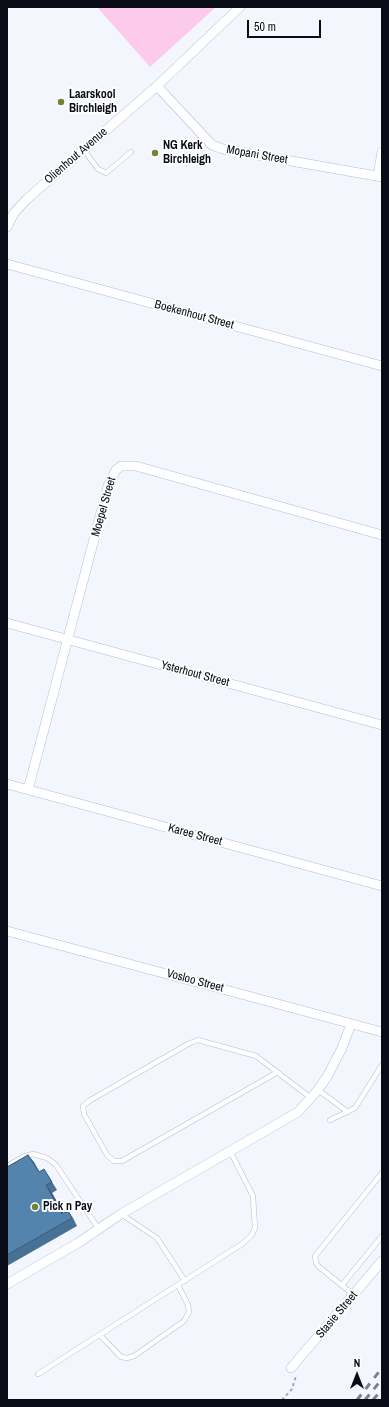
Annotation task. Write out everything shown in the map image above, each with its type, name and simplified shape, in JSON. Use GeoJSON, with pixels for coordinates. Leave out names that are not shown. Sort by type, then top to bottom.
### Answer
{"type":"FeatureCollection","features":[{"type":"Feature","properties":{"kind":"street","name":"Olienhout Avenue"},"geometry":{"type":"LineString","coordinates":[[7,227],[14,213],[28,199],[83,149],[157,86],[240,7]]}},
{"type":"Feature","properties":{"kind":"street","name":"Mopani Street"},"geometry":{"type":"LineString","coordinates":[[157,86],[212,145],[224,149],[380,177]]}},
{"type":"Feature","properties":{"kind":"street"},"geometry":{"type":"LineString","coordinates":[[380,177],[382,152]]}},
{"type":"Feature","properties":{"kind":"street","name":"Boekenhout Street"},"geometry":{"type":"LineString","coordinates":[[7,264],[382,366]]}},
{"type":"Feature","properties":{"kind":"street","name":"Moepel Street"},"geometry":{"type":"LineString","coordinates":[[28,790],[108,486],[116,470],[121,466],[136,466],[382,535]]}},
{"type":"Feature","properties":{"kind":"street","name":"Ysterhout Street"},"geometry":{"type":"LineString","coordinates":[[7,623],[382,725]]}},
{"type":"Feature","properties":{"kind":"street","name":"Karee Street"},"geometry":{"type":"LineString","coordinates":[[7,784],[382,886]]}},
{"type":"Feature","properties":{"kind":"street","name":"Vosloo Street"},"geometry":{"type":"LineString","coordinates":[[7,931],[382,1032]]}},
{"type":"Feature","properties":{"kind":"street"},"geometry":{"type":"LineString","coordinates":[[7,1284],[78,1243],[98,1228],[121,1214],[293,1115],[318,1090],[342,1048],[351,1024]]}},
{"type":"Feature","properties":{"kind":"street","name":"Stasie Street"},"geometry":{"type":"LineString","coordinates":[[294,1371],[354,1294],[382,1261]]}},
{"type":"Feature","properties":{"kind":"lane"},"geometry":{"type":"LineString","coordinates":[[83,149],[98,168],[106,173],[131,152]]}},
{"type":"Feature","properties":{"kind":"lane"},"geometry":{"type":"LineString","coordinates":[[276,1072],[122,1161],[114,1161],[107,1155],[84,1114],[83,1106],[89,1101],[193,1041],[204,1040],[251,1054],[260,1059],[311,1098]]}},
{"type":"Feature","properties":{"kind":"lane"},"geometry":{"type":"LineString","coordinates":[[330,1120],[355,1108],[382,1065]]}},
{"type":"Feature","properties":{"kind":"lane"},"geometry":{"type":"LineString","coordinates":[[318,1090],[348,1112]]}},
{"type":"Feature","properties":{"kind":"lane"},"geometry":{"type":"LineString","coordinates":[[38,1374],[186,1281],[242,1244],[251,1236],[255,1228],[253,1196],[230,1151]]}},
{"type":"Feature","properties":{"kind":"lane"},"geometry":{"type":"LineString","coordinates":[[7,1166],[29,1155],[41,1155],[47,1158],[56,1165],[98,1228]]}},
{"type":"Feature","properties":{"kind":"lane"},"geometry":{"type":"LineString","coordinates":[[354,1294],[319,1267],[316,1264],[315,1256],[318,1250],[382,1173]]}},
{"type":"Feature","properties":{"kind":"lane"},"geometry":{"type":"LineString","coordinates":[[121,1214],[157,1238],[186,1281]]}},
{"type":"Feature","properties":{"kind":"lane"},"geometry":{"type":"LineString","coordinates":[[342,1285],[382,1236]]}},
{"type":"Feature","properties":{"kind":"lane"},"geometry":{"type":"LineString","coordinates":[[100,1335],[121,1357],[127,1358],[134,1356],[184,1321],[189,1312],[188,1305],[178,1285]]}},
{"type":"Feature","properties":{"kind":"path"},"geometry":{"type":"LineString","coordinates":[[282,1400],[292,1389],[294,1371]]}},
{"type":"Feature","properties":{"kind":"shaded area"},"geometry":{"type":"Polygon","coordinates":[[[97,7],[216,7],[150,67],[97,7]]]}},
{"type":"Feature","properties":{"kind":"building"},"geometry":{"type":"Polygon","coordinates":[[[28,1155],[39,1172],[44,1169],[52,1182],[46,1185],[62,1214],[68,1211],[72,1218],[7,1255],[7,1167],[28,1155]]]}},
{"type":"Feature","properties":{"kind":"railway"},"geometry":{"type":"LineString","coordinates":[[357,1400],[382,1368]]}},
{"type":"Feature","properties":{"kind":"railway"},"geometry":{"type":"LineString","coordinates":[[365,1400],[382,1379]]}},
{"type":"Feature","properties":{"kind":"railway"},"geometry":{"type":"LineString","coordinates":[[373,1400],[382,1389]]}},
{"type":"Feature","properties":{"kind":"place","name":"Laarskool Birchleigh"},"geometry":{"type":"Point","coordinates":[61,102]}},
{"type":"Feature","properties":{"kind":"place","name":"NG Kerk Birchleigh"},"geometry":{"type":"Point","coordinates":[155,153]}},
{"type":"Feature","properties":{"kind":"place","name":"Pick n Pay"},"geometry":{"type":"Point","coordinates":[35,1207]}}]}
